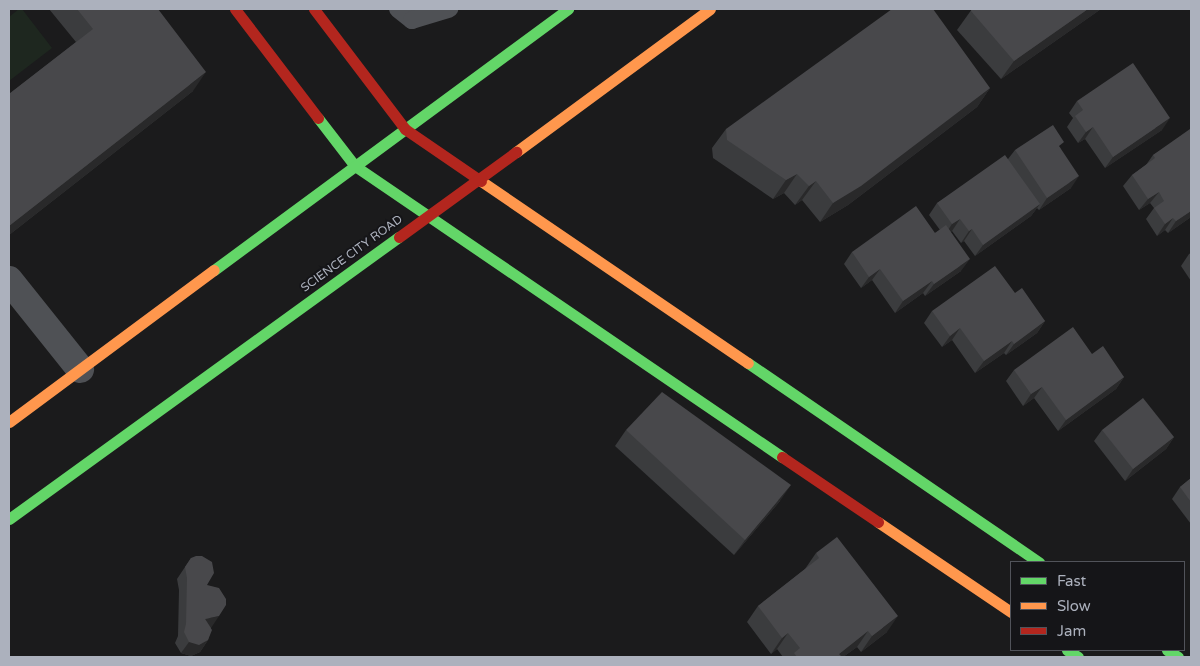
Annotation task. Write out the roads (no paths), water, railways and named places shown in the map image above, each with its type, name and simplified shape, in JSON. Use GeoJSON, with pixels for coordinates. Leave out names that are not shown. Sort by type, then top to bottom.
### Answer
{"type":"FeatureCollection","features":[{"type":"Feature","properties":{"kind":"street"},"geometry":{"type":"LineString","coordinates":[[235,9],[355,166],[1010,611]]}},
{"type":"Feature","properties":{"kind":"street"},"geometry":{"type":"LineString","coordinates":[[314,9],[405,129],[1038,561]]}},
{"type":"Feature","properties":{"kind":"street"},"geometry":{"type":"LineString","coordinates":[[9,422],[568,9]]}},
{"type":"Feature","properties":{"kind":"street","name":"SCIENCE CITY ROAD"},"geometry":{"type":"LineString","coordinates":[[9,519],[479,179],[710,9]]}},
{"type":"Feature","properties":{"kind":"street"},"geometry":{"type":"LineString","coordinates":[[9,280],[80,369]]}},
{"type":"Feature","properties":{"kind":"lane"},"geometry":{"type":"LineString","coordinates":[[398,9],[412,20],[449,9]]}}]}
